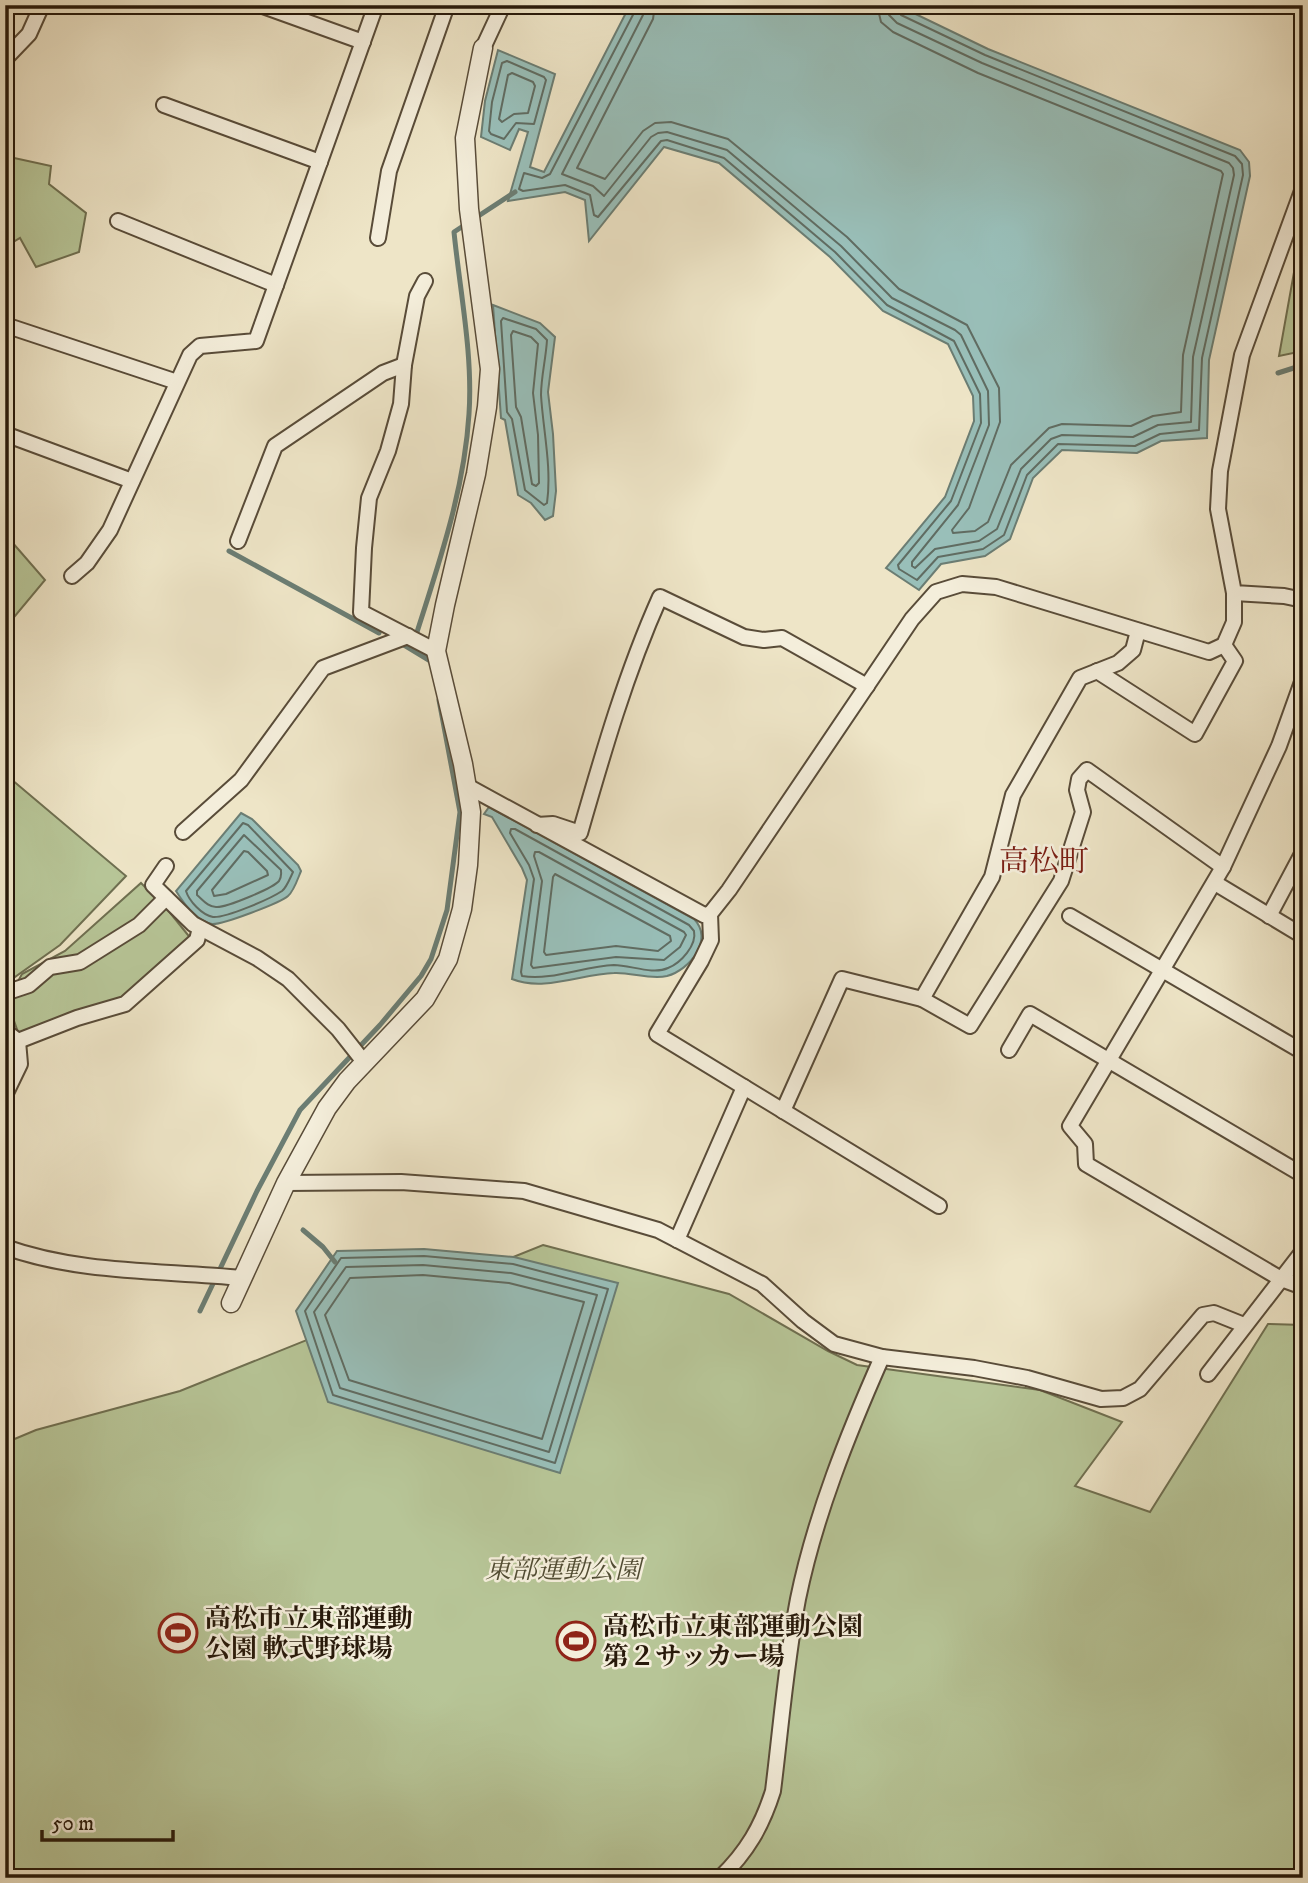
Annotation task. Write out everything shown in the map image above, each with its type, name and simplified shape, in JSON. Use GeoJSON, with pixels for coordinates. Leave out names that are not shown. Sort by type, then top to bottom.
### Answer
{"type":"FeatureCollection","features":[{"type":"Feature","properties":{"kind":"street"},"geometry":{"type":"LineString","coordinates":[[5,59],[29,34],[42,5]]}},
{"type":"Feature","properties":{"kind":"street"},"geometry":{"type":"LineString","coordinates":[[260,5],[363,42]]}},
{"type":"Feature","properties":{"kind":"street"},"geometry":{"type":"LineString","coordinates":[[72,576],[87,564],[110,530],[190,355],[200,345],[256,341],[376,5]]}},
{"type":"Feature","properties":{"kind":"street"},"geometry":{"type":"LineString","coordinates":[[378,238],[389,171],[447,5]]}},
{"type":"Feature","properties":{"kind":"street"},"geometry":{"type":"LineString","coordinates":[[231,1303],[286,1183],[327,1108],[364,1062],[425,999],[437,982],[448,959],[462,909],[471,812],[436,651],[477,474],[487,407],[490,369],[469,209],[464,138],[483,48],[503,5]]}},
{"type":"Feature","properties":{"kind":"street"},"geometry":{"type":"LineString","coordinates":[[164,105],[320,162]]}},
{"type":"Feature","properties":{"kind":"street"},"geometry":{"type":"LineString","coordinates":[[939,1206],[657,1034],[711,940],[710,914],[729,890],[912,619],[936,592],[962,584],[996,587],[1209,652],[1224,645],[1234,622],[1234,593],[1218,509],[1220,471],[1242,355],[1303,188]]}},
{"type":"Feature","properties":{"kind":"street"},"geometry":{"type":"LineString","coordinates":[[118,221],[276,285]]}},
{"type":"Feature","properties":{"kind":"street"},"geometry":{"type":"LineString","coordinates":[[425,281],[417,296],[404,365],[401,404],[388,452],[369,498],[363,548],[361,612],[436,651]]}},
{"type":"Feature","properties":{"kind":"street"},"geometry":{"type":"LineString","coordinates":[[5,325],[177,382]]}},
{"type":"Feature","properties":{"kind":"street"},"geometry":{"type":"LineString","coordinates":[[238,541],[275,446],[383,373],[404,365]]}},
{"type":"Feature","properties":{"kind":"street"},"geometry":{"type":"LineString","coordinates":[[5,434],[132,481]]}},
{"type":"Feature","properties":{"kind":"street"},"geometry":{"type":"LineString","coordinates":[[1234,593],[1303,600]]}},
{"type":"Feature","properties":{"kind":"street"},"geometry":{"type":"LineString","coordinates":[[537,825],[553,824],[579,833],[611,729],[660,597],[744,637],[764,640],[782,638],[867,686]]}},
{"type":"Feature","properties":{"kind":"street"},"geometry":{"type":"LineString","coordinates":[[922,999],[992,877],[1013,795],[1080,678],[1118,663],[1133,650],[1138,631]]}},
{"type":"Feature","properties":{"kind":"street"},"geometry":{"type":"LineString","coordinates":[[183,832],[241,780],[324,668],[408,636]]}},
{"type":"Feature","properties":{"kind":"street"},"geometry":{"type":"LineString","coordinates":[[1097,671],[1195,734],[1235,660],[1224,645]]}},
{"type":"Feature","properties":{"kind":"street"},"geometry":{"type":"LineString","coordinates":[[1303,679],[1279,746],[1215,883],[1070,1126],[1085,1144],[1086,1164],[1281,1279],[1303,1287]]}},
{"type":"Feature","properties":{"kind":"street"},"geometry":{"type":"LineString","coordinates":[[783,1111],[842,979],[922,999],[970,1026],[1061,881],[1083,811],[1077,790],[1079,779],[1087,770],[1223,867]]}},
{"type":"Feature","properties":{"kind":"street"},"geometry":{"type":"LineString","coordinates":[[467,786],[704,915],[710,914]]}},
{"type":"Feature","properties":{"kind":"street"},"geometry":{"type":"LineString","coordinates":[[1269,916],[1303,852]]}},
{"type":"Feature","properties":{"kind":"street"},"geometry":{"type":"LineString","coordinates":[[166,866],[153,885],[166,898],[200,928],[257,958],[288,979],[338,1029],[364,1062]]}},
{"type":"Feature","properties":{"kind":"street"},"geometry":{"type":"LineString","coordinates":[[1215,883],[1303,936]]}},
{"type":"Feature","properties":{"kind":"street"},"geometry":{"type":"LineString","coordinates":[[5,993],[29,985],[50,967],[80,962],[139,925],[166,898]]}},
{"type":"Feature","properties":{"kind":"street"},"geometry":{"type":"LineString","coordinates":[[1070,916],[1303,1052]]}},
{"type":"Feature","properties":{"kind":"street"},"geometry":{"type":"LineString","coordinates":[[18,1041],[77,1018],[125,1004],[197,940],[200,928]]}},
{"type":"Feature","properties":{"kind":"street"},"geometry":{"type":"LineString","coordinates":[[1009,1050],[1030,1014],[1303,1175]]}},
{"type":"Feature","properties":{"kind":"street"},"geometry":{"type":"LineString","coordinates":[[5,1031],[18,1041],[20,1065],[5,1095]]}},
{"type":"Feature","properties":{"kind":"street"},"geometry":{"type":"LineString","coordinates":[[677,1240],[744,1087]]}},
{"type":"Feature","properties":{"kind":"street"},"geometry":{"type":"LineString","coordinates":[[286,1183],[401,1182],[524,1191],[658,1230],[762,1284],[803,1321],[834,1344],[882,1357],[974,1368],[1027,1378],[1101,1399],[1123,1398],[1140,1389],[1203,1315],[1214,1313],[1244,1325]]}},
{"type":"Feature","properties":{"kind":"street"},"geometry":{"type":"LineString","coordinates":[[5,1247],[46,1259],[94,1267],[242,1278]]}},
{"type":"Feature","properties":{"kind":"street"},"geometry":{"type":"LineString","coordinates":[[1208,1374],[1303,1251]]}},
{"type":"Feature","properties":{"kind":"street"},"geometry":{"type":"LineString","coordinates":[[720,1878],[739,1860],[753,1839],[773,1791],[792,1633],[804,1574],[827,1499],[882,1357]]}},
{"type":"Feature","properties":{"kind":"green space"},"geometry":{"type":"Polygon","coordinates":[[[5,156],[51,166],[49,184],[86,213],[79,252],[36,267],[20,238],[5,247],[5,156]]]}},
{"type":"Feature","properties":{"kind":"green space"},"geometry":{"type":"Polygon","coordinates":[[[1303,222],[1303,351],[1279,356],[1303,222]]]}},
{"type":"Feature","properties":{"kind":"green space"},"geometry":{"type":"Polygon","coordinates":[[[5,534],[45,580],[5,628],[5,534]]]}},
{"type":"Feature","properties":{"kind":"green space"},"geometry":{"type":"Polygon","coordinates":[[[5,774],[126,876],[60,945],[5,984],[5,774]]]}},
{"type":"Feature","properties":{"kind":"green space"},"geometry":{"type":"Polygon","coordinates":[[[141,883],[192,940],[125,998],[19,1035],[7,1001],[22,974],[65,951],[141,883]]]}},
{"type":"Feature","properties":{"kind":"green space","name":"東部運動公園"},"geometry":{"type":"Polygon","coordinates":[[[543,1245],[729,1294],[857,1365],[1040,1390],[1122,1422],[1075,1486],[1150,1512],[1268,1324],[1303,1325],[1303,1878],[5,1878],[5,1443],[36,1430],[180,1391],[543,1245]]]}},
{"type":"Feature","properties":{"kind":"water"},"geometry":{"type":"Polygon","coordinates":[[[630,5],[897,5],[988,49],[1240,150],[1249,162],[1250,176],[1209,360],[1207,438],[1161,441],[1137,453],[1062,450],[1033,478],[1010,539],[985,556],[941,564],[919,590],[886,568],[945,497],[974,421],[973,396],[948,344],[883,311],[830,257],[719,163],[664,147],[589,241],[585,200],[565,192],[508,201],[528,132],[519,129],[510,150],[481,137],[485,101],[498,50],[555,74],[530,167],[544,172],[630,5]]]}},
{"type":"Feature","properties":{"kind":"water"},"geometry":{"type":"Polygon","coordinates":[[[493,305],[540,323],[555,337],[548,392],[556,491],[553,516],[545,520],[531,503],[518,495],[505,420],[501,418],[493,305]]]}},
{"type":"Feature","properties":{"kind":"water"},"geometry":{"type":"Polygon","coordinates":[[[489,807],[694,919],[700,927],[701,935],[697,953],[676,973],[661,977],[614,973],[537,984],[512,979],[527,880],[492,817],[484,814],[489,807]]]}},
{"type":"Feature","properties":{"kind":"water"},"geometry":{"type":"Polygon","coordinates":[[[241,813],[252,819],[301,871],[292,891],[283,899],[212,924],[196,916],[176,891],[241,813]]]}},
{"type":"Feature","properties":{"kind":"water"},"geometry":{"type":"Polygon","coordinates":[[[424,1249],[514,1257],[618,1283],[560,1473],[328,1402],[296,1311],[337,1251],[424,1249]]]}},
{"type":"Feature","properties":{"kind":"waterway"},"geometry":{"type":"LineString","coordinates":[[412,648],[448,532],[466,444],[469,369],[454,232],[515,192]]}},
{"type":"Feature","properties":{"kind":"waterway"},"geometry":{"type":"LineString","coordinates":[[1278,373],[1303,365]]}},
{"type":"Feature","properties":{"kind":"waterway"},"geometry":{"type":"LineString","coordinates":[[229,551],[379,633]]}},
{"type":"Feature","properties":{"kind":"waterway"},"geometry":{"type":"LineString","coordinates":[[404,645],[432,662],[433,666]]}},
{"type":"Feature","properties":{"kind":"waterway"},"geometry":{"type":"LineString","coordinates":[[200,1311],[257,1191],[300,1110],[380,1025],[421,976],[431,959],[447,910],[460,812],[439,700]]}},
{"type":"Feature","properties":{"kind":"waterway"},"geometry":{"type":"LineString","coordinates":[[303,1230],[323,1247],[335,1262]]}},
{"type":"Feature","properties":{"kind":"place","name":"高松市立東部運動 公園 軟式野球場"},"geometry":{"type":"Point","coordinates":[178,1633]}},
{"type":"Feature","properties":{"kind":"place","name":"高松市立東部運動公園 第２サッカー場"},"geometry":{"type":"Point","coordinates":[576,1641]}},
{"type":"Feature","properties":{"kind":"district","name":"高松町"},"geometry":{"type":"Point","coordinates":[1044,861]}}]}
